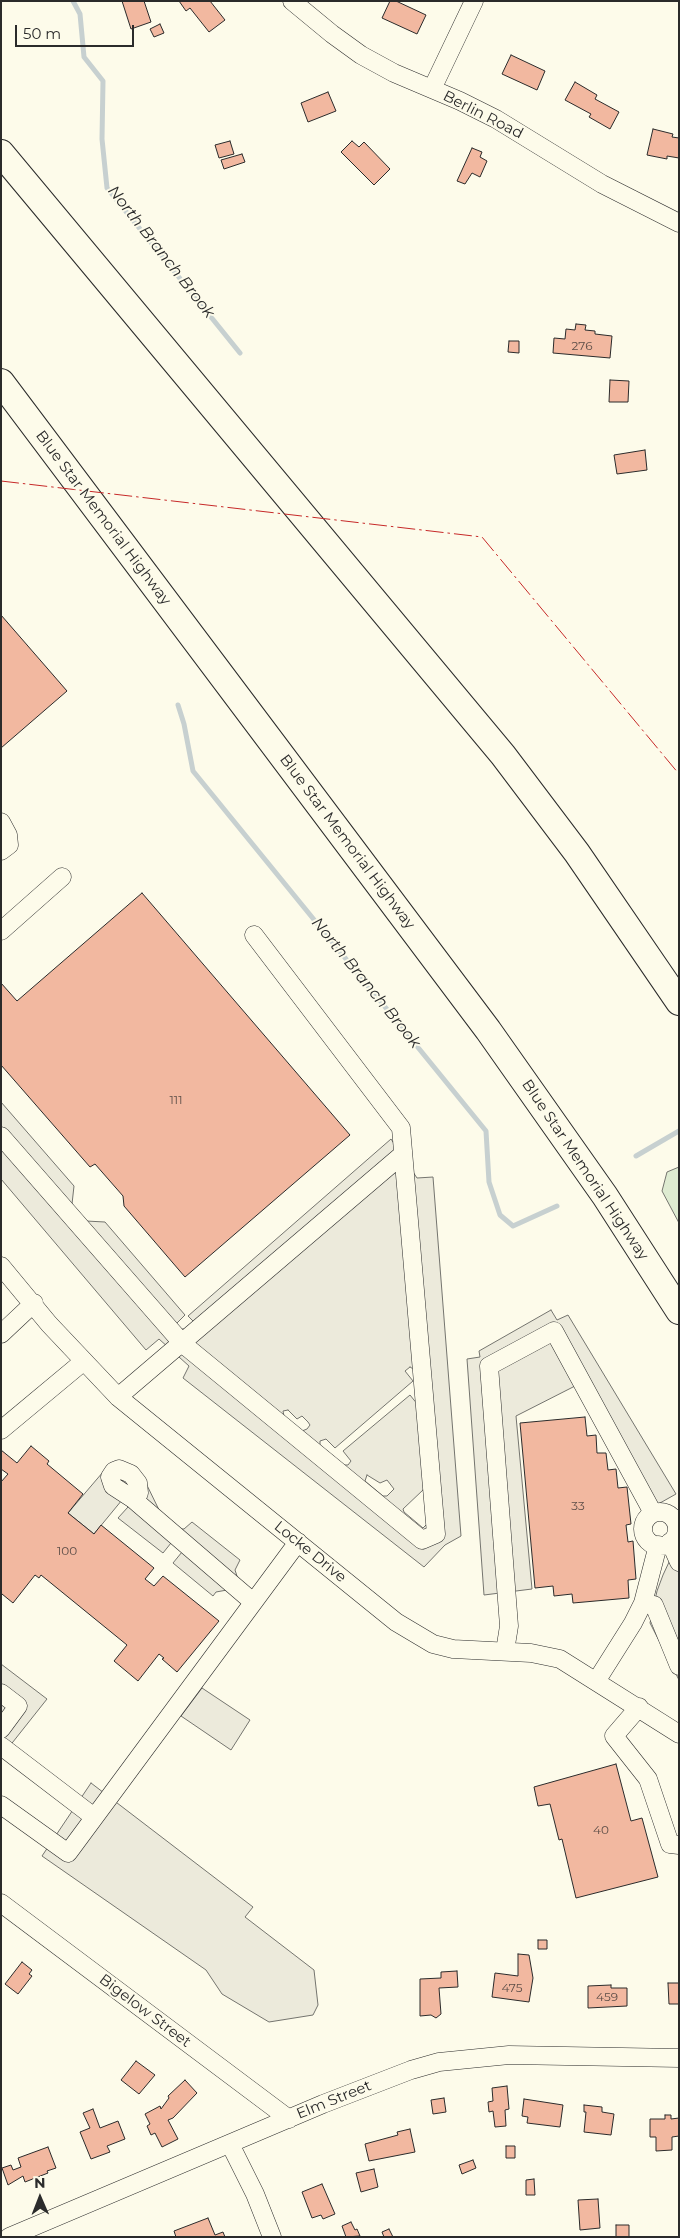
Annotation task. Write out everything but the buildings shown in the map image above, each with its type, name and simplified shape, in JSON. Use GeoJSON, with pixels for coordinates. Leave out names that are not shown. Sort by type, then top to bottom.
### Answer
{"type":"FeatureCollection","features":[{"type":"Feature","properties":{"kind":"highway"},"geometry":{"type":"LineString","coordinates":[[1,153],[503,755],[577,853],[679,1002]]}},
{"type":"Feature","properties":{"kind":"highway","name":"Blue Star Memorial Highway"},"geometry":{"type":"LineString","coordinates":[[1,382],[488,1030],[605,1196],[679,1311]]}},
{"type":"Feature","properties":{"kind":"street","name":"Berlin Road"},"geometry":{"type":"LineString","coordinates":[[292,1],[361,55],[490,116],[617,192],[679,223]]}},
{"type":"Feature","properties":{"kind":"street"},"geometry":{"type":"LineString","coordinates":[[432,89],[474,1]]}},
{"type":"Feature","properties":{"kind":"street"},"geometry":{"type":"LineString","coordinates":[[1,822],[8,834],[9,845],[1,851]]}},
{"type":"Feature","properties":{"kind":"street"},"geometry":{"type":"LineString","coordinates":[[1,930],[62,877]]}},
{"type":"Feature","properties":{"kind":"street"},"geometry":{"type":"LineString","coordinates":[[1,1136],[183,1344],[422,1540],[436,1534],[401,1128],[254,935]]}},
{"type":"Feature","properties":{"kind":"street"},"geometry":{"type":"LineString","coordinates":[[118,1397],[183,1344],[403,1154]]}},
{"type":"Feature","properties":{"kind":"street","name":"Locke Drive"},"geometry":{"type":"LineString","coordinates":[[1,1266],[34,1303],[49,1324],[118,1397],[396,1622],[434,1644],[453,1649],[531,1653],[560,1659],[597,1680],[679,1734]]}},
{"type":"Feature","properties":{"kind":"street"},"geometry":{"type":"LineString","coordinates":[[1,1334],[34,1303]]}},
{"type":"Feature","properties":{"kind":"street"},"geometry":{"type":"LineString","coordinates":[[505,1651],[509,1626],[489,1366],[554,1331],[653,1513]]}},
{"type":"Feature","properties":{"kind":"street"},"geometry":{"type":"LineString","coordinates":[[1,1430],[84,1361]]}},
{"type":"Feature","properties":{"kind":"street"},"geometry":{"type":"LineString","coordinates":[[133,1499],[253,1602]]}},
{"type":"Feature","properties":{"kind":"street"},"geometry":{"type":"LineString","coordinates":[[597,1680],[633,1623],[643,1603],[664,1544],[677,1530],[674,1519],[665,1512],[653,1513],[645,1521],[644,1533],[650,1542],[664,1544],[679,1562]]}},
{"type":"Feature","properties":{"kind":"street"},"geometry":{"type":"LineString","coordinates":[[1,1805],[68,1853],[298,1542]]}},
{"type":"Feature","properties":{"kind":"street"},"geometry":{"type":"LineString","coordinates":[[643,1603],[654,1605],[679,1666]]}},
{"type":"Feature","properties":{"kind":"street"},"geometry":{"type":"LineString","coordinates":[[1,1693],[18,1706],[1,1729]]}},
{"type":"Feature","properties":{"kind":"street"},"geometry":{"type":"LineString","coordinates":[[638,1706],[614,1736],[648,1779],[670,1844],[679,1845]]}},
{"type":"Feature","properties":{"kind":"street"},"geometry":{"type":"LineString","coordinates":[[1,1746],[94,1817]]}},
{"type":"Feature","properties":{"kind":"street","name":"Bigelow Street"},"geometry":{"type":"LineString","coordinates":[[1,1903],[289,2119]]}},
{"type":"Feature","properties":{"kind":"street","name":"Elm Street"},"geometry":{"type":"LineString","coordinates":[[9,2237],[383,2080],[439,2062],[517,2055],[679,2058]]}},
{"type":"Feature","properties":{"kind":"street"},"geometry":{"type":"LineString","coordinates":[[230,2144],[255,2194],[272,2237]]}},
{"type":"Feature","properties":{"kind":"green space"},"geometry":{"type":"Polygon","coordinates":[[[679,1167],[679,1223],[662,1191],[667,1172],[679,1167]]]}},
{"type":"Feature","properties":{"kind":"shaded area"},"geometry":{"type":"Polygon","coordinates":[[[1,1102],[74,1186],[72,1204],[86,1221],[105,1222],[185,1315],[175,1325],[182,1329],[193,1329],[197,1325],[188,1316],[391,1139],[417,1178],[433,1177],[461,1536],[445,1545],[424,1567],[183,1378],[189,1366],[159,1339],[146,1350],[1,1179],[1,1102]],[[410,1367],[405,1371],[413,1381],[335,1448],[326,1439],[320,1441],[320,1445],[344,1465],[348,1465],[351,1461],[343,1451],[410,1395],[418,1405],[415,1370],[410,1367]],[[288,1410],[283,1411],[284,1416],[302,1431],[310,1425],[302,1416],[297,1419],[288,1410]],[[367,1475],[365,1481],[383,1496],[387,1496],[394,1489],[387,1480],[380,1483],[367,1475]],[[423,1490],[403,1509],[423,1528],[428,1523],[426,1493],[423,1490]]]}},
{"type":"Feature","properties":{"kind":"shaded area"},"geometry":{"type":"Polygon","coordinates":[[[551,1310],[557,1320],[568,1315],[676,1494],[644,1512],[575,1386],[516,1416],[532,1589],[484,1595],[467,1359],[480,1357],[479,1351],[551,1310]]]}},
{"type":"Feature","properties":{"kind":"shaded area"},"geometry":{"type":"Polygon","coordinates":[[[109,1465],[142,1475],[161,1514],[179,1529],[184,1529],[192,1522],[240,1560],[235,1570],[238,1579],[227,1590],[216,1592],[213,1596],[173,1563],[182,1552],[171,1543],[163,1553],[118,1518],[128,1507],[122,1500],[94,1534],[68,1513],[109,1465]]]}},
{"type":"Feature","properties":{"kind":"shaded area"},"geometry":{"type":"Polygon","coordinates":[[[679,1550],[679,1680],[650,1623],[657,1591],[663,1575],[670,1560],[679,1550]]]}},
{"type":"Feature","properties":{"kind":"shaded area"},"geometry":{"type":"Polygon","coordinates":[[[1,1664],[47,1699],[1,1757],[1,1664]]]}},
{"type":"Feature","properties":{"kind":"shaded area"},"geometry":{"type":"Polygon","coordinates":[[[202,1688],[250,1720],[231,1750],[181,1716],[202,1688]]]}},
{"type":"Feature","properties":{"kind":"shaded area"},"geometry":{"type":"Polygon","coordinates":[[[91,1783],[253,1907],[245,1917],[314,1970],[318,2005],[313,2015],[269,2022],[222,1994],[206,1970],[42,1856],[91,1783]]]}},
{"type":"Feature","properties":{"kind":"waterway","name":"North Branch Brook"},"geometry":{"type":"LineString","coordinates":[[73,1],[80,14],[84,57],[103,81],[102,139],[107,188],[240,353]]}},
{"type":"Feature","properties":{"kind":"waterway","name":"North Branch Brook"},"geometry":{"type":"LineString","coordinates":[[178,705],[184,724],[193,771],[486,1131],[489,1182],[500,1215],[513,1226],[557,1206]]}},
{"type":"Feature","properties":{"kind":"waterway","name":"North Branch Brook"},"geometry":{"type":"LineString","coordinates":[[636,1156],[679,1131]]}},
{"type":"Feature","properties":{"kind":"power"},"geometry":{"type":"LineString","coordinates":[[1,481],[482,537],[679,774]]}}]}
